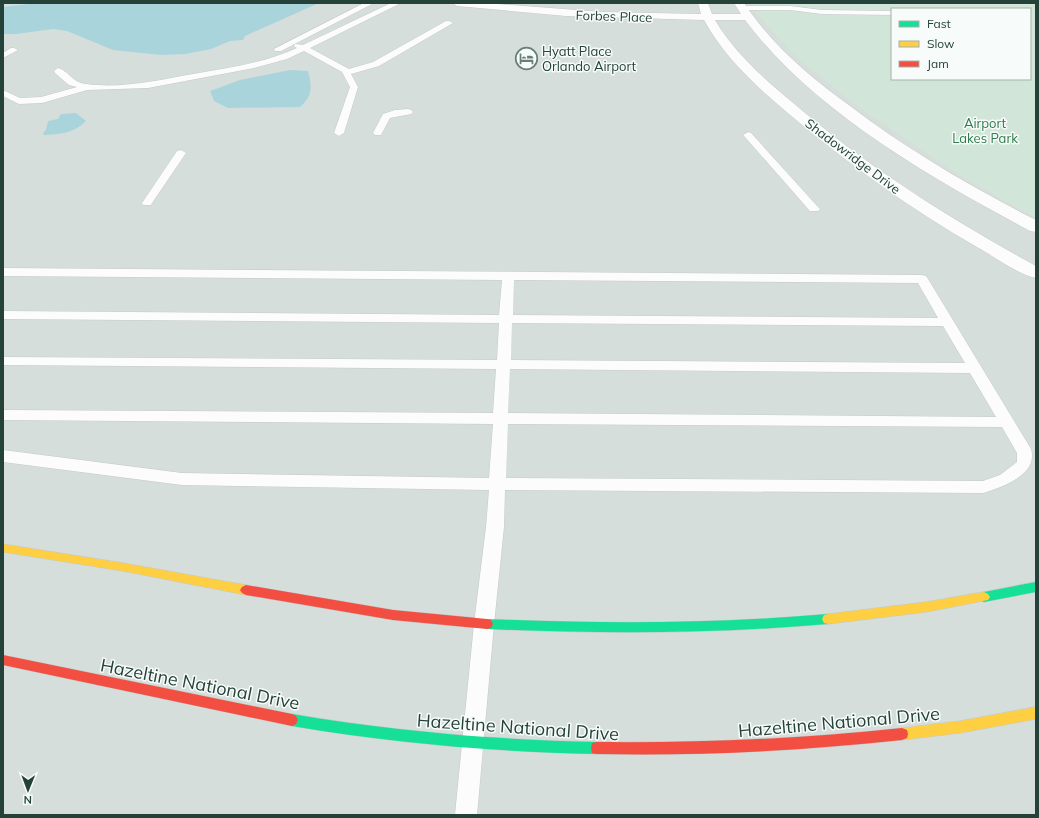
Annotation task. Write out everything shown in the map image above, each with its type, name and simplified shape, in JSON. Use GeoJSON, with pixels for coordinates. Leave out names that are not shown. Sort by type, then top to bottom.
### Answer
{"type":"FeatureCollection","features":[{"type":"Feature","properties":{"kind":"street","name":"Forbes Place"},"geometry":{"type":"LineString","coordinates":[[457,3],[569,14],[705,9]]}},
{"type":"Feature","properties":{"kind":"street","name":"Forbes Place"},"geometry":{"type":"LineString","coordinates":[[544,3],[746,11]]}},
{"type":"Feature","properties":{"kind":"street","name":"Shadowridge Drive"},"geometry":{"type":"LineString","coordinates":[[705,9],[722,39],[744,65],[767,88],[823,135],[864,167],[909,198],[965,233],[1036,274]]}},
{"type":"Feature","properties":{"kind":"street"},"geometry":{"type":"LineString","coordinates":[[746,11],[760,33],[784,58],[808,81],[848,112],[895,145],[946,177],[1036,227]]}},
{"type":"Feature","properties":{"kind":"street"},"geometry":{"type":"LineString","coordinates":[[3,548],[119,566],[289,599],[352,609],[420,619],[484,624],[621,628],[684,628],[755,625],[824,620],[895,612],[974,600],[1036,587]]}},
{"type":"Feature","properties":{"kind":"street","name":"Hazeltine National Drive"},"geometry":{"type":"LineString","coordinates":[[3,660],[279,717],[338,727],[474,743],[627,749],[785,745],[862,740],[931,732],[1036,713]]}},
{"type":"Feature","properties":{"kind":"lane"},"geometry":{"type":"LineString","coordinates":[[204,76],[219,68],[266,54],[370,3]]}},
{"type":"Feature","properties":{"kind":"lane"},"geometry":{"type":"LineString","coordinates":[[58,71],[72,83],[86,86],[148,85],[254,66],[284,57],[397,3]]}},
{"type":"Feature","properties":{"kind":"lane"},"geometry":{"type":"LineString","coordinates":[[746,11],[790,8],[822,12],[891,13]]}},
{"type":"Feature","properties":{"kind":"lane"},"geometry":{"type":"LineString","coordinates":[[794,17],[822,12]]}},
{"type":"Feature","properties":{"kind":"lane"},"geometry":{"type":"LineString","coordinates":[[346,73],[376,64],[449,23]]}},
{"type":"Feature","properties":{"kind":"lane"},"geometry":{"type":"LineString","coordinates":[[287,44],[304,48],[345,70],[354,87],[339,133]]}},
{"type":"Feature","properties":{"kind":"lane"},"geometry":{"type":"LineString","coordinates":[[3,56],[14,50]]}},
{"type":"Feature","properties":{"kind":"lane"},"geometry":{"type":"LineString","coordinates":[[153,95],[163,83]]}},
{"type":"Feature","properties":{"kind":"lane"},"geometry":{"type":"LineString","coordinates":[[5,94],[19,101],[42,100],[86,86]]}},
{"type":"Feature","properties":{"kind":"lane"},"geometry":{"type":"LineString","coordinates":[[378,134],[386,116],[395,113],[408,112]]}},
{"type":"Feature","properties":{"kind":"lane"},"geometry":{"type":"LineString","coordinates":[[748,135],[814,209]]}},
{"type":"Feature","properties":{"kind":"lane"},"geometry":{"type":"LineString","coordinates":[[147,203],[181,153]]}},
{"type":"Feature","properties":{"kind":"lane"},"geometry":{"type":"LineString","coordinates":[[3,272],[922,279],[1025,453],[1025,464],[1017,473],[1003,482],[983,487],[499,484],[182,479],[3,456]]}},
{"type":"Feature","properties":{"kind":"lane"},"geometry":{"type":"LineString","coordinates":[[466,815],[499,484],[508,276]]}},
{"type":"Feature","properties":{"kind":"lane"},"geometry":{"type":"LineString","coordinates":[[3,315],[947,322]]}},
{"type":"Feature","properties":{"kind":"lane"},"geometry":{"type":"LineString","coordinates":[[3,361],[975,368]]}},
{"type":"Feature","properties":{"kind":"lane"},"geometry":{"type":"LineString","coordinates":[[3,414],[1007,422]]}},
{"type":"Feature","properties":{"kind":"shaded area"},"geometry":{"type":"Polygon","coordinates":[[[3,3],[1036,3],[1036,815],[3,815],[3,3]]]}},
{"type":"Feature","properties":{"kind":"green space","name":"Airport Lakes Park"},"geometry":{"type":"Polygon","coordinates":[[[751,3],[1036,3],[1036,218],[959,175],[856,105],[791,52],[756,12],[751,3]]]}},
{"type":"Feature","properties":{"kind":"water"},"geometry":{"type":"Polygon","coordinates":[[[37,3],[319,3],[245,36],[243,40],[230,41],[211,49],[185,54],[161,55],[113,50],[67,31],[53,29],[16,34],[3,34],[3,7],[37,3]]]}},
{"type":"Feature","properties":{"kind":"water"},"geometry":{"type":"Polygon","coordinates":[[[290,70],[308,71],[311,86],[309,95],[300,107],[228,108],[214,101],[210,91],[240,80],[290,70]]]}},
{"type":"Feature","properties":{"kind":"water"},"geometry":{"type":"Polygon","coordinates":[[[76,113],[86,121],[82,125],[67,132],[44,135],[43,133],[46,130],[48,121],[58,119],[61,114],[76,113]]]}},
{"type":"Feature","properties":{"kind":"traffic: fast"},"geometry":{"type":"LineString","coordinates":[[984,597],[1036,587]]}},
{"type":"Feature","properties":{"kind":"traffic: fast"},"geometry":{"type":"LineString","coordinates":[[487,624],[658,628],[786,623],[828,619]]}},
{"type":"Feature","properties":{"kind":"traffic: fast"},"geometry":{"type":"LineString","coordinates":[[292,720],[406,737],[521,746],[597,748]]}},
{"type":"Feature","properties":{"kind":"traffic: slow"},"geometry":{"type":"LineString","coordinates":[[3,548],[123,567],[246,590]]}},
{"type":"Feature","properties":{"kind":"traffic: slow"},"geometry":{"type":"LineString","coordinates":[[828,619],[926,607],[984,597]]}},
{"type":"Feature","properties":{"kind":"traffic: slow"},"geometry":{"type":"LineString","coordinates":[[902,734],[960,727],[1036,713]]}},
{"type":"Feature","properties":{"kind":"traffic: jam"},"geometry":{"type":"LineString","coordinates":[[246,590],[393,615],[487,624]]}},
{"type":"Feature","properties":{"kind":"traffic: jam"},"geometry":{"type":"LineString","coordinates":[[3,660],[292,720]]}},
{"type":"Feature","properties":{"kind":"traffic: jam"},"geometry":{"type":"LineString","coordinates":[[597,748],[711,748],[826,742],[902,734]]}},
{"type":"Feature","properties":{"kind":"place","name":"Hyatt Place Orlando Airport"},"geometry":{"type":"Point","coordinates":[527,58]}}]}
